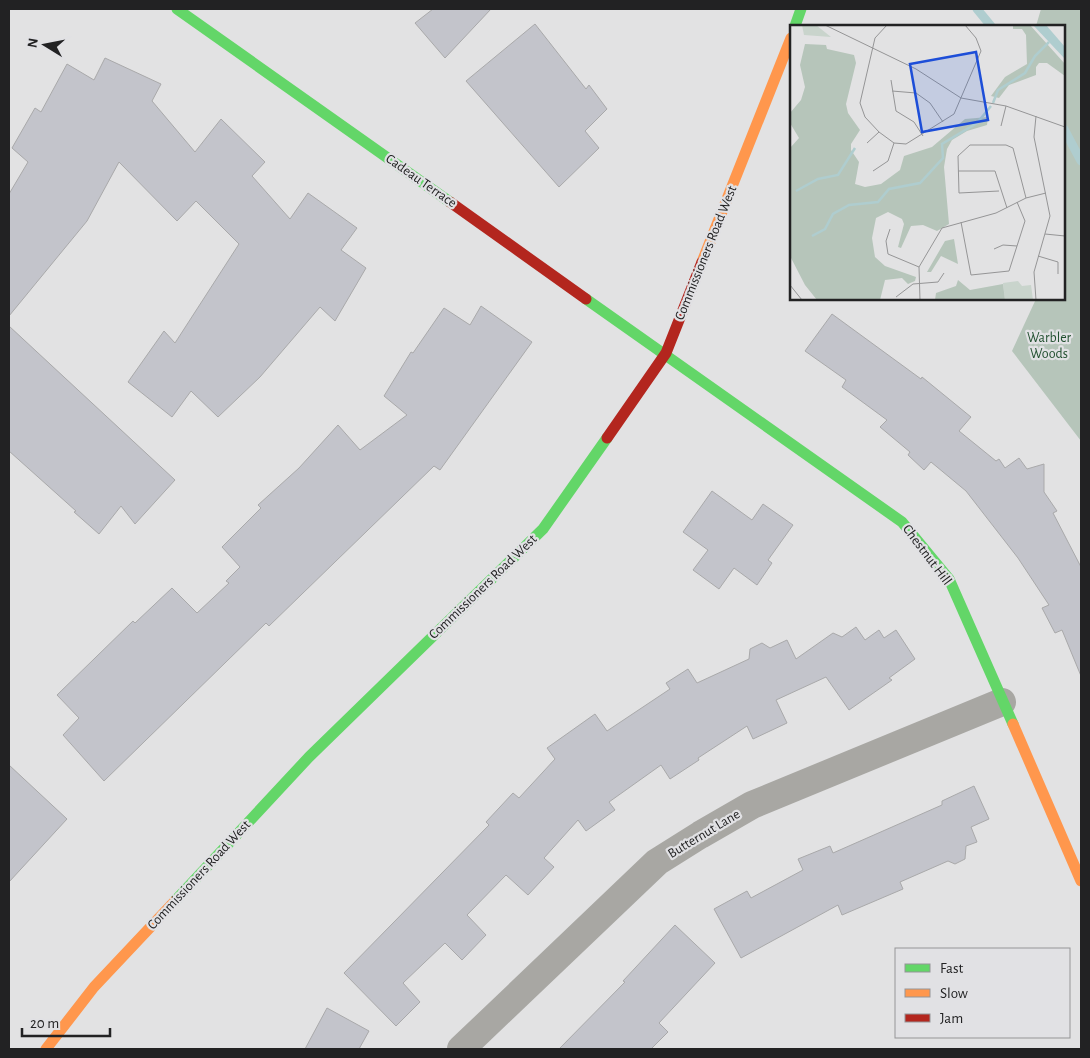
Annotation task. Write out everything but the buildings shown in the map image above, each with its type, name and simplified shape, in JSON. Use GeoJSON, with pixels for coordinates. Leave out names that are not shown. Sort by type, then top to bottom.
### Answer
{"type":"FeatureCollection","features":[{"type":"Feature","properties":{"kind":"street","name":"Cadeau Terrace"},"geometry":{"type":"LineString","coordinates":[[176,9],[666,353]]}},
{"type":"Feature","properties":{"kind":"street"},"geometry":{"type":"LineString","coordinates":[[795,25],[801,9]]}},
{"type":"Feature","properties":{"kind":"street","name":"Commissioners Road West"},"geometry":{"type":"LineString","coordinates":[[46,1049],[94,987],[309,757],[543,529],[666,353],[790,41]]}},
{"type":"Feature","properties":{"kind":"street","name":"Chestnut Hill"},"geometry":{"type":"LineString","coordinates":[[666,353],[902,522],[949,579],[1081,881]]}},
{"type":"Feature","properties":{"kind":"street","name":"Butternut Lane"},"geometry":{"type":"LineString","coordinates":[[461,1049],[657,862],[752,805],[1002,702]]}},
{"type":"Feature","properties":{"kind":"green space","name":"Warbler Woods"},"geometry":{"type":"Polygon","coordinates":[[[1041,9],[1081,9],[1081,441],[1012,351],[1036,300],[1065,300],[1065,25],[1036,25],[1041,9]]]}},
{"type":"Feature","properties":{"kind":"waterway"},"geometry":{"type":"LineString","coordinates":[[977,9],[990,25]]}},
{"type":"Feature","properties":{"kind":"waterway"},"geometry":{"type":"LineString","coordinates":[[1065,131],[1081,161]]}},
{"type":"Feature","properties":{"kind":"traffic: fast"},"geometry":{"type":"LineString","coordinates":[[177,9],[450,202]]}},
{"type":"Feature","properties":{"kind":"traffic: fast"},"geometry":{"type":"LineString","coordinates":[[795,25],[801,9]]}},
{"type":"Feature","properties":{"kind":"traffic: fast"},"geometry":{"type":"LineString","coordinates":[[586,299],[902,522],[949,579],[1013,724]]}},
{"type":"Feature","properties":{"kind":"traffic: fast"},"geometry":{"type":"LineString","coordinates":[[175,901],[309,757],[543,529],[607,438]]}},
{"type":"Feature","properties":{"kind":"traffic: slow"},"geometry":{"type":"LineString","coordinates":[[702,262],[790,41]]}},
{"type":"Feature","properties":{"kind":"traffic: slow"},"geometry":{"type":"LineString","coordinates":[[1013,724],[1081,881]]}},
{"type":"Feature","properties":{"kind":"traffic: slow"},"geometry":{"type":"LineString","coordinates":[[46,1049],[94,987],[175,901]]}},
{"type":"Feature","properties":{"kind":"traffic: jam"},"geometry":{"type":"LineString","coordinates":[[450,202],[586,299]]}},
{"type":"Feature","properties":{"kind":"traffic: jam"},"geometry":{"type":"LineString","coordinates":[[607,438],[666,353],[702,262]]}}]}
